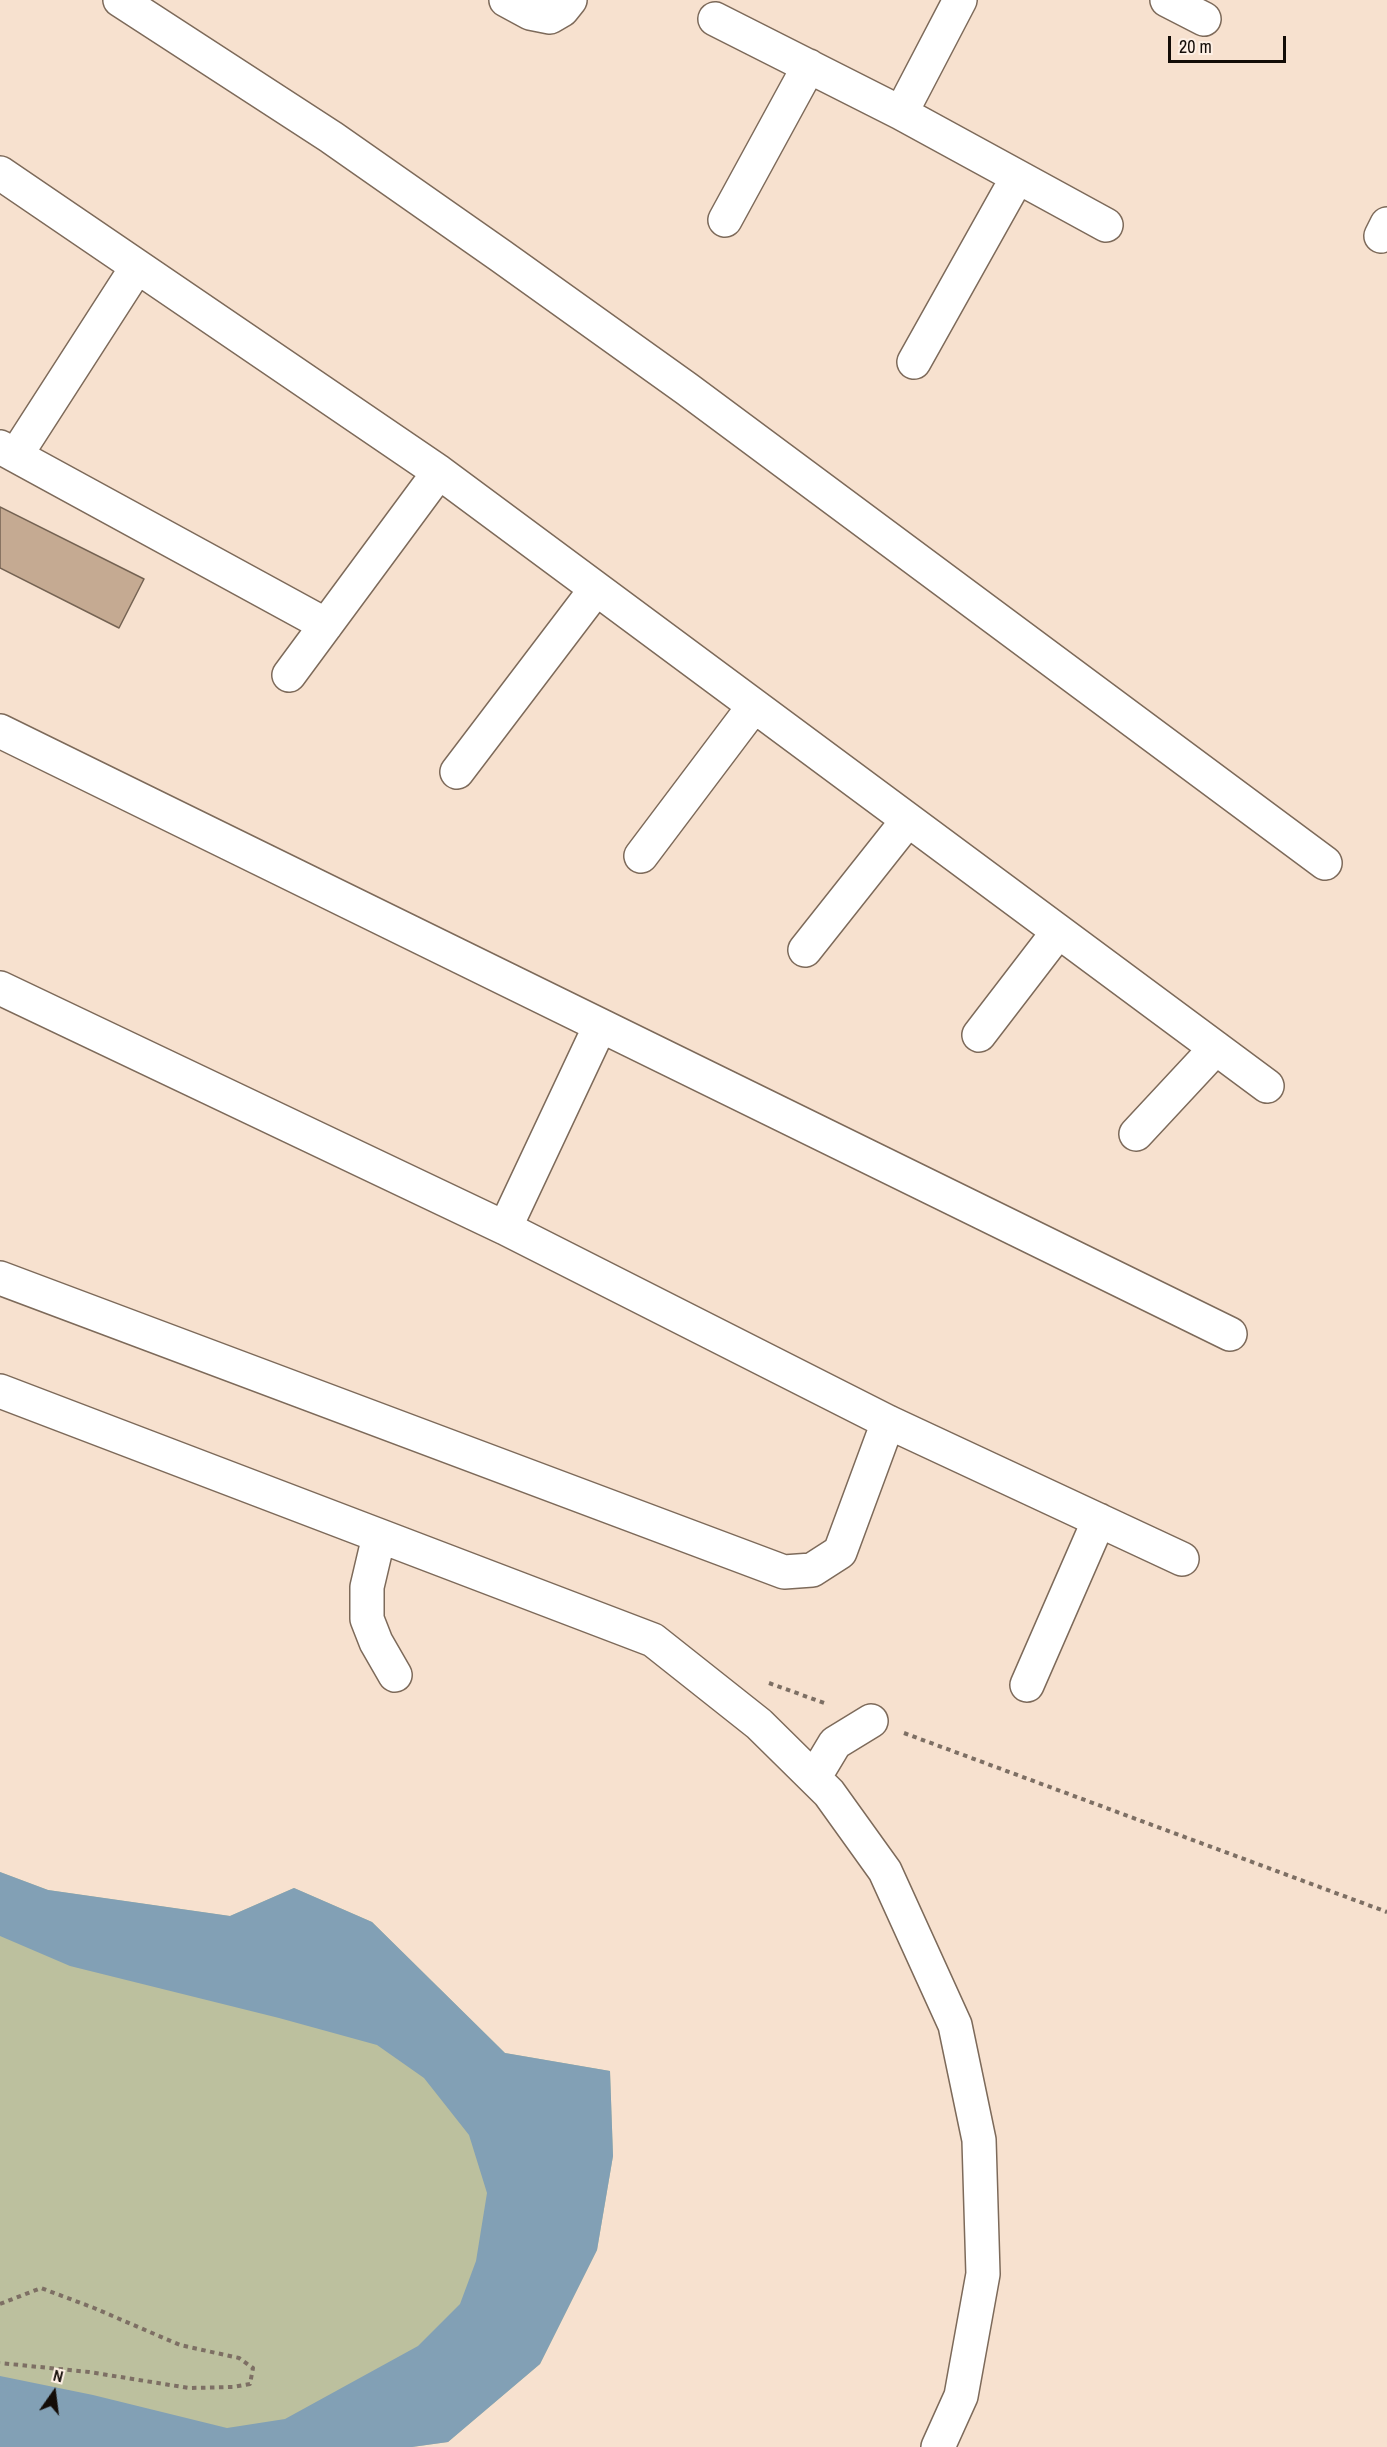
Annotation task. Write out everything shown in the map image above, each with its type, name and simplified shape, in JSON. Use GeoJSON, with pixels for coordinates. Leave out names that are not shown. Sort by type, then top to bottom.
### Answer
{"type":"FeatureCollection","features":[{"type":"Feature","properties":{"kind":"street"},"geometry":{"type":"LineString","coordinates":[[120,0],[331,137],[501,256],[696,397],[1325,863]]}},
{"type":"Feature","properties":{"kind":"street"},"geometry":{"type":"LineString","coordinates":[[506,0],[530,13],[550,17],[562,10],[570,0]]}},
{"type":"Feature","properties":{"kind":"street"},"geometry":{"type":"LineString","coordinates":[[902,113],[960,0]]}},
{"type":"Feature","properties":{"kind":"street"},"geometry":{"type":"LineString","coordinates":[[1167,0],[1204,19]]}},
{"type":"Feature","properties":{"kind":"street"},"geometry":{"type":"LineString","coordinates":[[715,19],[902,113],[1106,225]]}},
{"type":"Feature","properties":{"kind":"street"},"geometry":{"type":"LineString","coordinates":[[725,220],[809,66]]}},
{"type":"Feature","properties":{"kind":"street"},"geometry":{"type":"LineString","coordinates":[[0,173],[439,472],[1267,1086]]}},
{"type":"Feature","properties":{"kind":"street"},"geometry":{"type":"LineString","coordinates":[[914,362],[1017,178]]}},
{"type":"Feature","properties":{"kind":"street"},"geometry":{"type":"LineString","coordinates":[[137,267],[8,451],[326,625]]}},
{"type":"Feature","properties":{"kind":"street"},"geometry":{"type":"LineString","coordinates":[[289,675],[439,472]]}},
{"type":"Feature","properties":{"kind":"street"},"geometry":{"type":"LineString","coordinates":[[457,772],[596,589]]}},
{"type":"Feature","properties":{"kind":"street"},"geometry":{"type":"LineString","coordinates":[[641,856],[754,706]]}},
{"type":"Feature","properties":{"kind":"street"},"geometry":{"type":"LineString","coordinates":[[0,731],[1230,1334]]}},
{"type":"Feature","properties":{"kind":"street"},"geometry":{"type":"LineString","coordinates":[[805,950],[908,820]]}},
{"type":"Feature","properties":{"kind":"street"},"geometry":{"type":"LineString","coordinates":[[979,1035],[1058,932]]}},
{"type":"Feature","properties":{"kind":"street"},"geometry":{"type":"LineString","coordinates":[[0,988],[505,1228],[888,1422],[1182,1559]]}},
{"type":"Feature","properties":{"kind":"street"},"geometry":{"type":"LineString","coordinates":[[505,1228],[600,1026]]}},
{"type":"Feature","properties":{"kind":"street"},"geometry":{"type":"LineString","coordinates":[[1136,1134],[1216,1048]]}},
{"type":"Feature","properties":{"kind":"street"},"geometry":{"type":"LineString","coordinates":[[0,1278],[784,1572],[812,1570],[840,1552],[888,1422]]}},
{"type":"Feature","properties":{"kind":"street"},"geometry":{"type":"LineString","coordinates":[[0,1391],[653,1640],[759,1724],[829,1793],[885,1872],[955,2025],[979,2140],[983,2274],[961,2396],[938,2447]]}},
{"type":"Feature","properties":{"kind":"street"},"geometry":{"type":"LineString","coordinates":[[1027,1685],[1098,1520]]}},
{"type":"Feature","properties":{"kind":"street"},"geometry":{"type":"LineString","coordinates":[[379,1536],[366,1587],[367,1619],[376,1642],[395,1675]]}},
{"type":"Feature","properties":{"kind":"street"},"geometry":{"type":"LineString","coordinates":[[814,1778],[835,1743],[871,1721]]}},
{"type":"Feature","properties":{"kind":"path"},"geometry":{"type":"LineString","coordinates":[[762,1680],[1387,1912]]}},
{"type":"Feature","properties":{"kind":"path"},"geometry":{"type":"LineString","coordinates":[[0,2304],[40,2288],[94,2308],[180,2345],[239,2358],[253,2368],[250,2384],[233,2388],[189,2388],[89,2372],[0,2363]]}},
{"type":"Feature","properties":{"kind":"green space"},"geometry":{"type":"Polygon","coordinates":[[[0,1872],[48,1890],[230,1916],[294,1888],[372,1922],[505,2053],[610,2071],[613,2156],[597,2250],[540,2364],[448,2442],[412,2447],[0,2447],[0,1872]]]}},
{"type":"Feature","properties":{"kind":"water"},"geometry":{"type":"Polygon","coordinates":[[[0,1872],[48,1890],[230,1916],[294,1888],[372,1922],[505,2053],[610,2071],[613,2156],[597,2250],[540,2364],[448,2442],[412,2447],[0,2447],[0,2376],[93,2395],[227,2428],[285,2419],[418,2346],[460,2304],[476,2261],[487,2193],[469,2135],[424,2078],[377,2045],[70,1966],[0,1936],[0,1872]]]}},
{"type":"Feature","properties":{"kind":"building"},"geometry":{"type":"Polygon","coordinates":[[[0,507],[144,579],[119,628],[0,568],[0,507]]]}}]}
